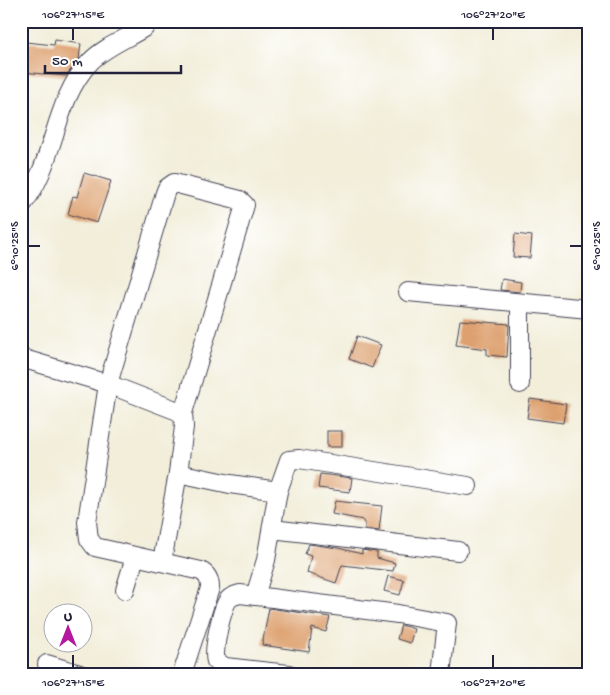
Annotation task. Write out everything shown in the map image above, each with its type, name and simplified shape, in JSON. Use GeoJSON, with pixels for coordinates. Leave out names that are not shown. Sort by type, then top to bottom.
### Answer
{"type":"FeatureCollection","features":[{"type":"Feature","properties":{"kind":"street"},"geometry":{"type":"LineString","coordinates":[[21,206],[30,195],[38,178],[59,115],[78,76],[91,60],[145,27],[148,21]]}},
{"type":"Feature","properties":{"kind":"street"},"geometry":{"type":"LineString","coordinates":[[162,562],[178,473],[184,427],[183,413],[245,207],[245,203],[240,200],[174,183],[167,188],[108,384],[87,522],[90,539],[95,547],[135,557],[201,570],[210,580],[210,588],[182,674]]}},
{"type":"Feature","properties":{"kind":"street"},"geometry":{"type":"LineString","coordinates":[[408,292],[589,309]]}},
{"type":"Feature","properties":{"kind":"street"},"geometry":{"type":"LineString","coordinates":[[520,303],[520,384]]}},
{"type":"Feature","properties":{"kind":"street"},"geometry":{"type":"LineString","coordinates":[[21,358],[108,384],[183,413]]}},
{"type":"Feature","properties":{"kind":"street"},"geometry":{"type":"LineString","coordinates":[[255,596],[266,560],[278,491],[287,463],[291,459],[468,486]]}},
{"type":"Feature","properties":{"kind":"street"},"geometry":{"type":"LineString","coordinates":[[178,473],[230,484],[278,491]]}},
{"type":"Feature","properties":{"kind":"street"},"geometry":{"type":"LineString","coordinates":[[272,529],[458,551]]}},
{"type":"Feature","properties":{"kind":"street"},"geometry":{"type":"LineString","coordinates":[[126,590],[135,557]]}},
{"type":"Feature","properties":{"kind":"street"},"geometry":{"type":"LineString","coordinates":[[289,674],[225,667],[216,661],[214,657],[224,607],[228,600],[240,594],[398,614],[447,623],[441,674]]}},
{"type":"Feature","properties":{"kind":"street"},"geometry":{"type":"LineString","coordinates":[[47,664],[80,674]]}},
{"type":"Feature","properties":{"kind":"building"},"geometry":{"type":"Polygon","coordinates":[[[55,40],[81,44],[79,59],[66,76],[22,72],[26,42],[54,45],[55,40]]]}},
{"type":"Feature","properties":{"kind":"building"},"geometry":{"type":"Polygon","coordinates":[[[84,173],[111,181],[97,223],[68,214],[73,196],[77,197],[84,173]]]}},
{"type":"Feature","properties":{"kind":"building"},"geometry":{"type":"Polygon","coordinates":[[[515,234],[532,236],[530,258],[513,257],[515,234]]]}},
{"type":"Feature","properties":{"kind":"building"},"geometry":{"type":"Polygon","coordinates":[[[502,279],[521,282],[520,292],[500,290],[502,279]]]}},
{"type":"Feature","properties":{"kind":"building"},"geometry":{"type":"Polygon","coordinates":[[[460,320],[509,324],[507,357],[487,355],[487,349],[456,345],[460,320]]]}},
{"type":"Feature","properties":{"kind":"building"},"geometry":{"type":"Polygon","coordinates":[[[357,336],[381,345],[372,368],[349,359],[357,336]]]}},
{"type":"Feature","properties":{"kind":"building"},"geometry":{"type":"Polygon","coordinates":[[[530,399],[566,404],[563,423],[527,418],[530,399]]]}},
{"type":"Feature","properties":{"kind":"building"},"geometry":{"type":"Polygon","coordinates":[[[327,431],[342,431],[342,447],[327,447],[327,431]]]}},
{"type":"Feature","properties":{"kind":"building"},"geometry":{"type":"Polygon","coordinates":[[[320,474],[352,478],[350,492],[318,488],[320,474]]]}},
{"type":"Feature","properties":{"kind":"building"},"geometry":{"type":"Polygon","coordinates":[[[335,501],[382,506],[379,531],[365,529],[363,520],[332,514],[335,501]]]}},
{"type":"Feature","properties":{"kind":"building"},"geometry":{"type":"Polygon","coordinates":[[[309,544],[362,554],[362,550],[377,552],[377,558],[395,563],[393,571],[342,565],[336,583],[307,573],[311,556],[305,554],[309,544]]]}},
{"type":"Feature","properties":{"kind":"building"},"geometry":{"type":"Polygon","coordinates":[[[388,576],[404,580],[400,595],[384,591],[388,576]]]}},
{"type":"Feature","properties":{"kind":"building"},"geometry":{"type":"Polygon","coordinates":[[[269,608],[330,617],[326,632],[312,628],[309,652],[262,645],[269,608]]]}},
{"type":"Feature","properties":{"kind":"building"},"geometry":{"type":"Polygon","coordinates":[[[401,625],[414,629],[410,643],[397,639],[401,625]]]}}]}
